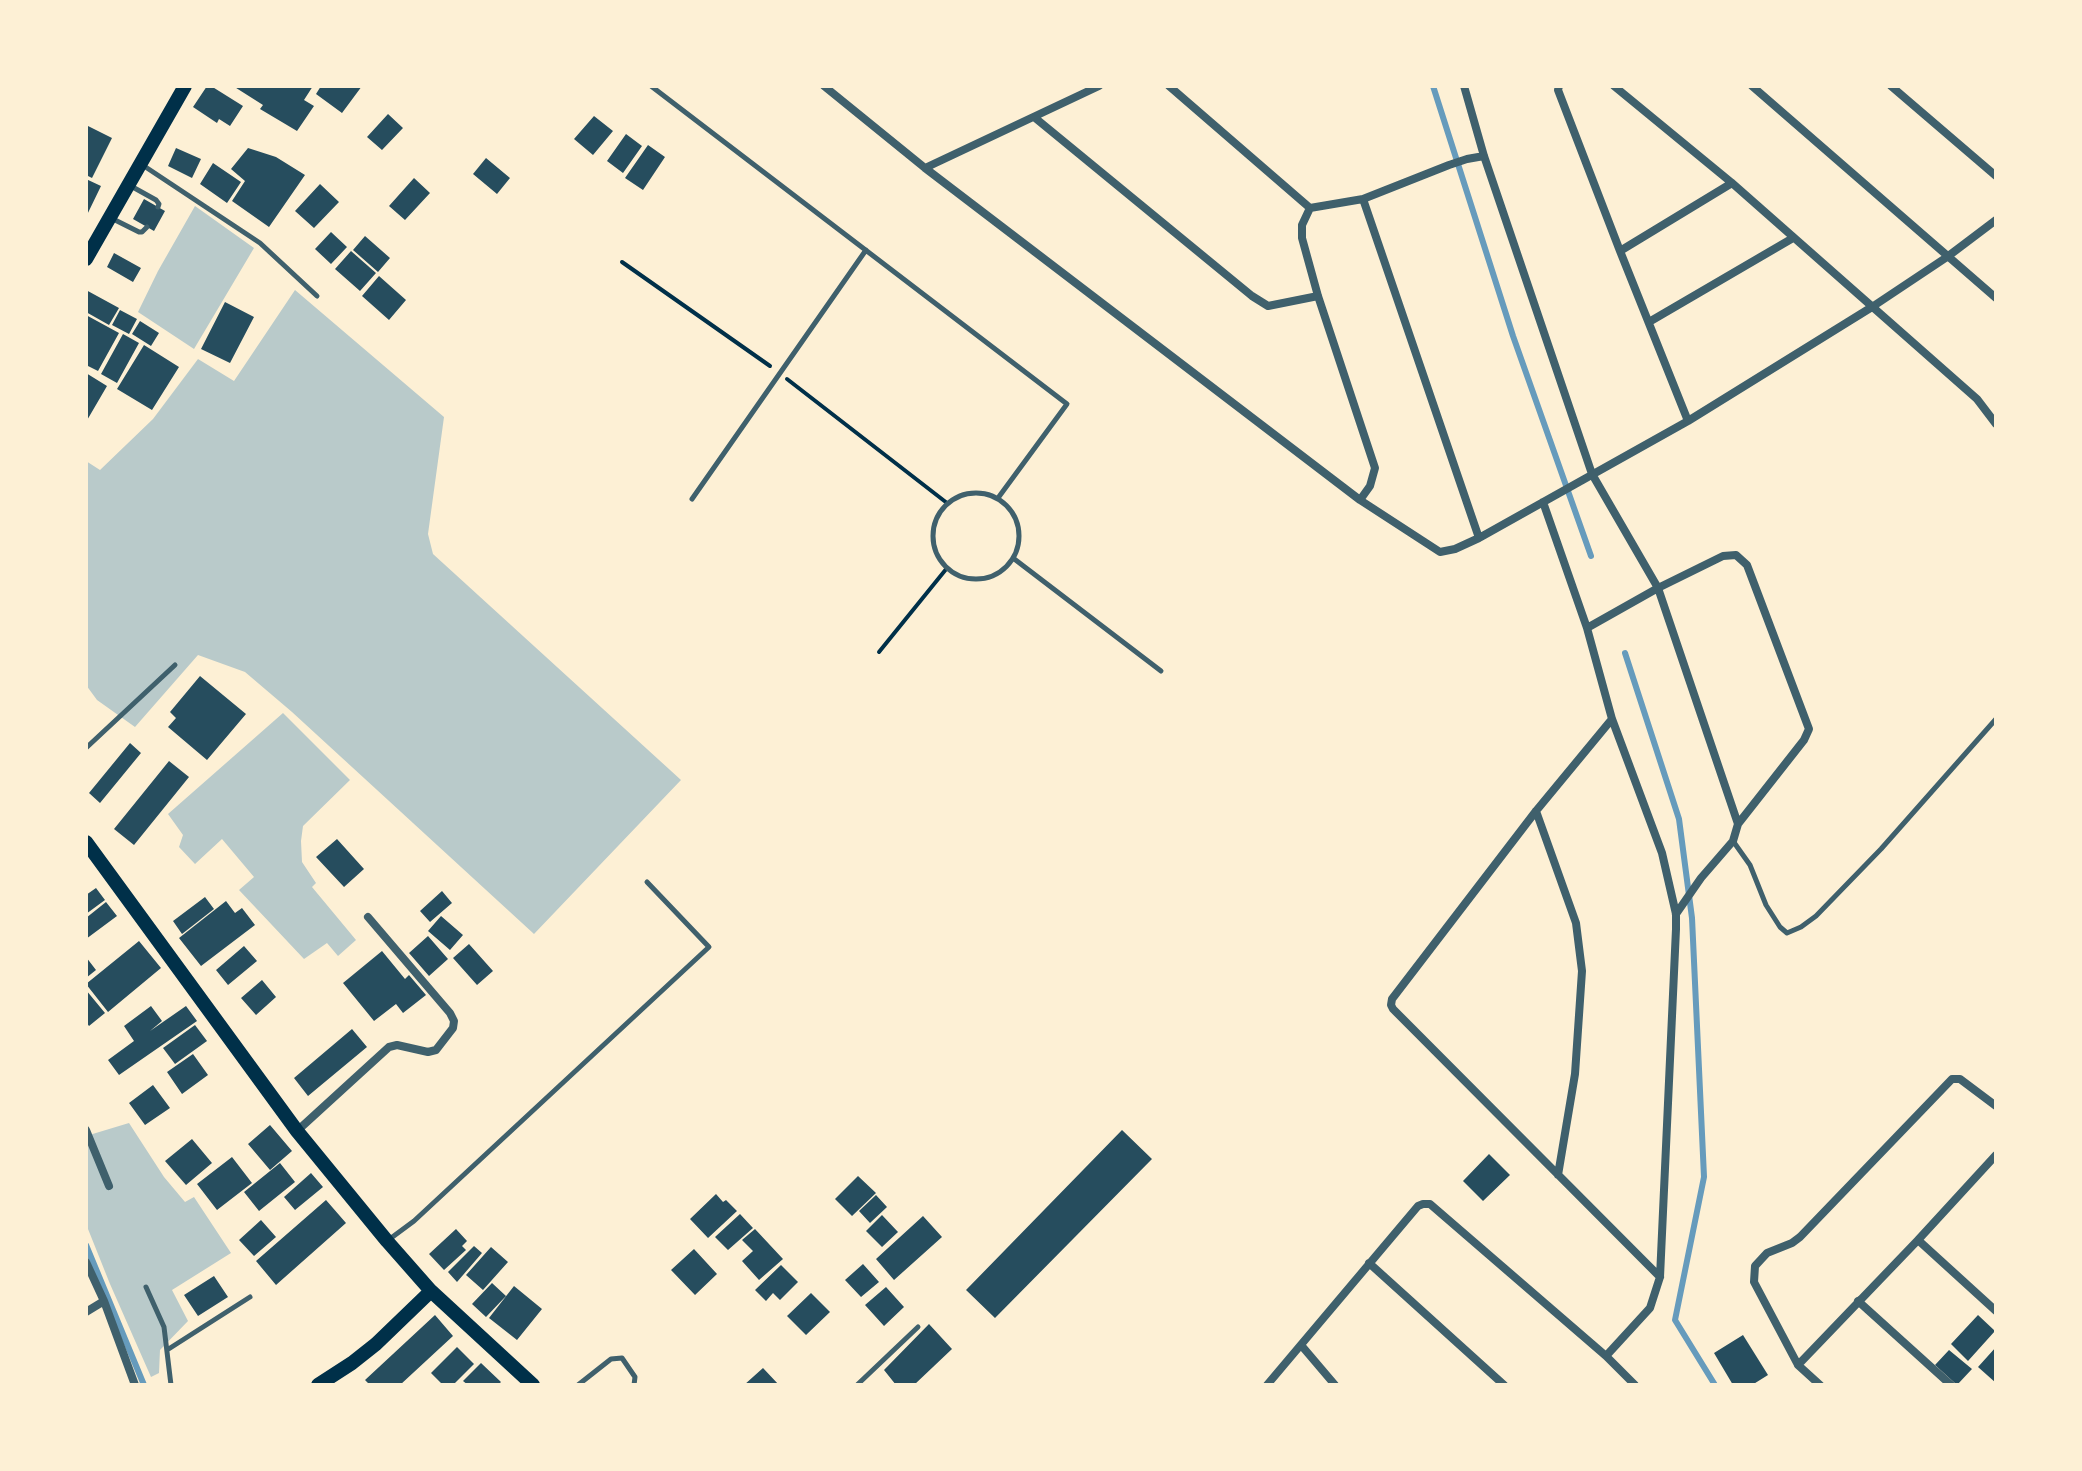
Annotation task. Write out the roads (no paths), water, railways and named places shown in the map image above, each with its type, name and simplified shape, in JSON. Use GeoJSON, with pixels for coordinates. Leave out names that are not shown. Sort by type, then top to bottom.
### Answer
{"type":"FeatureCollection","features":[{"type":"Feature","properties":{"kind":"main road"},"geometry":{"type":"LineString","coordinates":[[86,259],[185,86]]}},
{"type":"Feature","properties":{"kind":"main road"},"geometry":{"type":"LineString","coordinates":[[86,842],[297,1131],[387,1241],[431,1291],[533,1385]]}},
{"type":"Feature","properties":{"kind":"main road"},"geometry":{"type":"LineString","coordinates":[[318,1385],[376,1344],[431,1291]]}},
{"type":"Feature","properties":{"kind":"street"},"geometry":{"type":"LineString","coordinates":[[824,86],[925,168],[1360,500],[1440,552],[1479,538],[1688,421],[1872,307],[1996,220]]}},
{"type":"Feature","properties":{"kind":"street"},"geometry":{"type":"LineString","coordinates":[[925,168],[1099,86]]}},
{"type":"Feature","properties":{"kind":"street"},"geometry":{"type":"LineString","coordinates":[[1169,86],[1310,208]]}},
{"type":"Feature","properties":{"kind":"street"},"geometry":{"type":"LineString","coordinates":[[1464,86],[1484,156],[1592,474],[1658,588],[1738,824]]}},
{"type":"Feature","properties":{"kind":"street"},"geometry":{"type":"LineString","coordinates":[[1559,86],[1688,421]]}},
{"type":"Feature","properties":{"kind":"street"},"geometry":{"type":"LineString","coordinates":[[1614,86],[1732,183],[1977,399],[1996,424]]}},
{"type":"Feature","properties":{"kind":"street"},"geometry":{"type":"LineString","coordinates":[[1752,86],[1996,298]]}},
{"type":"Feature","properties":{"kind":"street"},"geometry":{"type":"LineString","coordinates":[[1891,86],[1996,176]]}},
{"type":"Feature","properties":{"kind":"street"},"geometry":{"type":"LineString","coordinates":[[1034,117],[1252,296],[1268,306],[1318,296]]}},
{"type":"Feature","properties":{"kind":"street"},"geometry":{"type":"LineString","coordinates":[[1310,208],[1363,199],[1449,165],[1484,156]]}},
{"type":"Feature","properties":{"kind":"street"},"geometry":{"type":"LineString","coordinates":[[1620,251],[1732,183]]}},
{"type":"Feature","properties":{"kind":"street"},"geometry":{"type":"LineString","coordinates":[[1363,199],[1479,538]]}},
{"type":"Feature","properties":{"kind":"street"},"geometry":{"type":"LineString","coordinates":[[1310,208],[1302,225],[1302,238],[1375,468],[1370,486],[1360,500]]}},
{"type":"Feature","properties":{"kind":"street"},"geometry":{"type":"LineString","coordinates":[[1649,322],[1793,238]]}},
{"type":"Feature","properties":{"kind":"street"},"geometry":{"type":"LineString","coordinates":[[1543,502],[1587,628],[1612,719],[1662,853],[1678,910],[1660,1277],[1650,1308],[1606,1356]]}},
{"type":"Feature","properties":{"kind":"street"},"geometry":{"type":"LineString","coordinates":[[1587,628],[1723,556],[1736,555],[1747,565],[1809,729],[1804,740],[1738,824],[1733,841],[1678,910]]}},
{"type":"Feature","properties":{"kind":"street"},"geometry":{"type":"LineString","coordinates":[[1612,719],[1536,811],[1392,999],[1391,1005],[1660,1277]]}},
{"type":"Feature","properties":{"kind":"street"},"geometry":{"type":"LineString","coordinates":[[1536,811],[1576,923],[1582,971],[1575,1074],[1558,1175]]}},
{"type":"Feature","properties":{"kind":"street"},"geometry":{"type":"LineString","coordinates":[[297,1131],[389,1047],[397,1045],[428,1052],[436,1050],[453,1028],[450,1013],[368,917]]}},
{"type":"Feature","properties":{"kind":"street"},"geometry":{"type":"LineString","coordinates":[[1820,1385],[1798,1365],[1754,1282],[1755,1266],[1767,1253],[1800,1237],[1952,1079],[1960,1079],[1996,1106]]}},
{"type":"Feature","properties":{"kind":"street"},"geometry":{"type":"LineString","coordinates":[[86,1130],[109,1186]]}},
{"type":"Feature","properties":{"kind":"street"},"geometry":{"type":"LineString","coordinates":[[1798,1365],[1996,1155]]}},
{"type":"Feature","properties":{"kind":"street"},"geometry":{"type":"LineString","coordinates":[[1267,1385],[1418,1206],[1430,1204],[1606,1356],[1635,1385]]}},
{"type":"Feature","properties":{"kind":"street"},"geometry":{"type":"LineString","coordinates":[[1918,1240],[1996,1311]]}},
{"type":"Feature","properties":{"kind":"street"},"geometry":{"type":"LineString","coordinates":[[86,1262],[135,1385]]}},
{"type":"Feature","properties":{"kind":"street"},"geometry":{"type":"LineString","coordinates":[[1369,1263],[1504,1385]]}},
{"type":"Feature","properties":{"kind":"street"},"geometry":{"type":"LineString","coordinates":[[86,1312],[104,1301]]}},
{"type":"Feature","properties":{"kind":"street"},"geometry":{"type":"LineString","coordinates":[[1858,1301],[1951,1385]]}},
{"type":"Feature","properties":{"kind":"street"},"geometry":{"type":"LineString","coordinates":[[1301,1345],[1335,1385]]}},
{"type":"Feature","properties":{"kind":"lane"},"geometry":{"type":"LineString","coordinates":[[651,86],[1067,404],[998,498]]}},
{"type":"Feature","properties":{"kind":"lane"},"geometry":{"type":"LineString","coordinates":[[140,164],[260,243],[317,296]]}},
{"type":"Feature","properties":{"kind":"lane"},"geometry":{"type":"LineString","coordinates":[[128,185],[156,200],[158,207]]}},
{"type":"Feature","properties":{"kind":"lane"},"geometry":{"type":"LineString","coordinates":[[110,217],[139,232],[147,227]]}},
{"type":"Feature","properties":{"kind":"lane"},"geometry":{"type":"LineString","coordinates":[[692,499],[866,250]]}},
{"type":"Feature","properties":{"kind":"lane"},"geometry":{"type":"LineString","coordinates":[[972,492],[998,498],[1009,507],[1016,519],[1018,546],[1013,558],[992,576],[966,578],[953,573],[936,553],[932,539],[939,513],[947,503],[972,492]]}},
{"type":"Feature","properties":{"kind":"lane"},"geometry":{"type":"LineString","coordinates":[[1013,558],[1161,671]]}},
{"type":"Feature","properties":{"kind":"lane"},"geometry":{"type":"LineString","coordinates":[[86,748],[175,665]]}},
{"type":"Feature","properties":{"kind":"lane"},"geometry":{"type":"LineString","coordinates":[[1733,841],[1750,865],[1766,905],[1780,927],[1787,933],[1801,927],[1816,916],[1881,849],[1996,719]]}},
{"type":"Feature","properties":{"kind":"lane"},"geometry":{"type":"LineString","coordinates":[[387,1241],[414,1221],[709,947],[647,882]]}},
{"type":"Feature","properties":{"kind":"lane"},"geometry":{"type":"LineString","coordinates":[[146,1287],[164,1327],[171,1385]]}},
{"type":"Feature","properties":{"kind":"lane"},"geometry":{"type":"LineString","coordinates":[[167,1350],[250,1297]]}},
{"type":"Feature","properties":{"kind":"lane"},"geometry":{"type":"LineString","coordinates":[[857,1385],[918,1327]]}},
{"type":"Feature","properties":{"kind":"lane"},"geometry":{"type":"LineString","coordinates":[[578,1385],[611,1359],[622,1358],[635,1377],[634,1385]]}},
{"type":"Feature","properties":{"kind":"waterway"},"geometry":{"type":"LineString","coordinates":[[1433,86],[1513,336],[1591,556]]}},
{"type":"Feature","properties":{"kind":"waterway"},"geometry":{"type":"LineString","coordinates":[[1625,653],[1679,819],[1692,918],[1704,1177],[1675,1320],[1715,1385]]}},
{"type":"Feature","properties":{"kind":"waterway"},"geometry":{"type":"LineString","coordinates":[[86,1245],[144,1385]]}}]}
